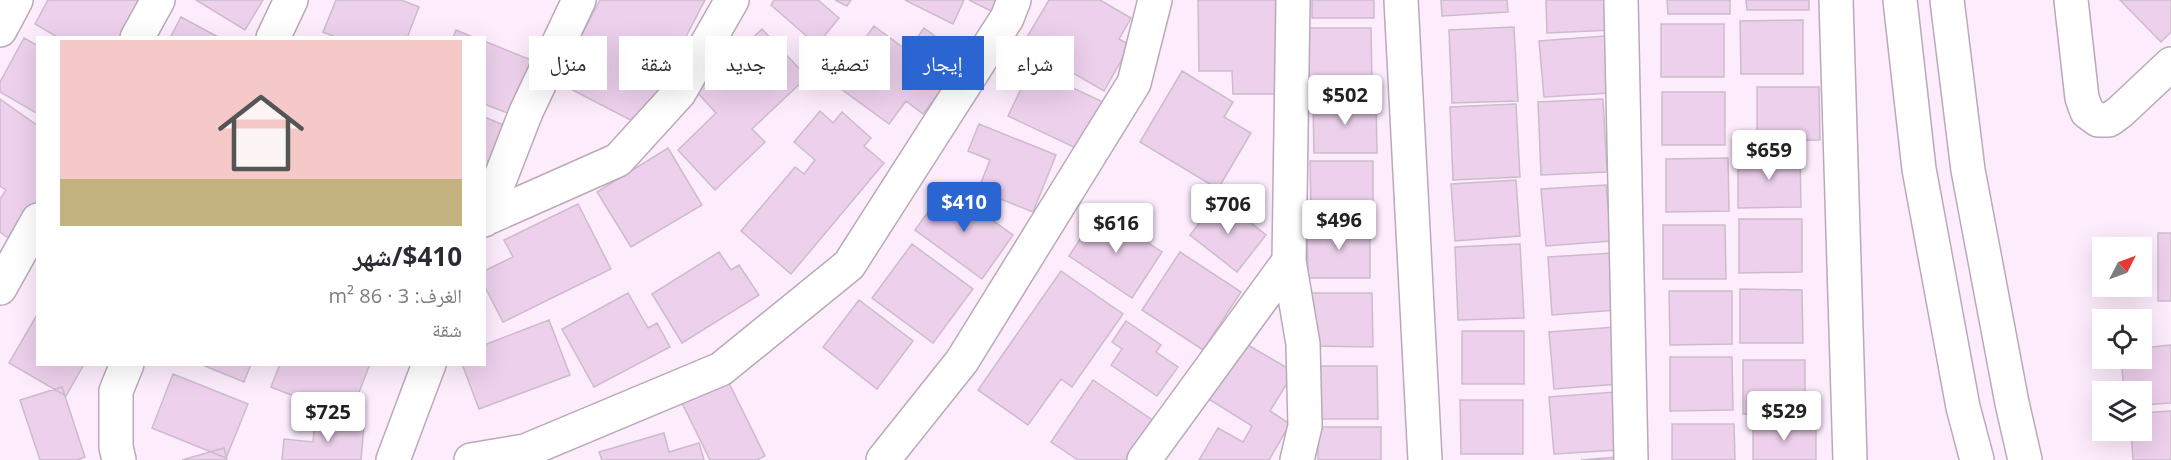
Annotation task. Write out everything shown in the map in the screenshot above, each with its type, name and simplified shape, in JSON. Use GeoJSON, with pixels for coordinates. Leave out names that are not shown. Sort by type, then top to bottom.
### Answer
{"type":"FeatureCollection","features":[{"type":"Feature","properties":{"kind":"street"},"geometry":{"type":"LineString","coordinates":[[0,30],[16,0]]}},
{"type":"Feature","properties":{"kind":"street"},"geometry":{"type":"LineString","coordinates":[[138,36],[158,0]]}},
{"type":"Feature","properties":{"kind":"street"},"geometry":{"type":"LineString","coordinates":[[274,36],[291,0]]}},
{"type":"Feature","properties":{"kind":"street"},"geometry":{"type":"LineString","coordinates":[[486,214],[526,112],[579,0]]}},
{"type":"Feature","properties":{"kind":"street"},"geometry":{"type":"LineString","coordinates":[[486,218],[618,160],[679,93],[732,0]]}},
{"type":"Feature","properties":{"kind":"street"},"geometry":{"type":"LineString","coordinates":[[471,460],[525,451],[722,369],[849,265],[1007,18],[1014,0]]}},
{"type":"Feature","properties":{"kind":"street"},"geometry":{"type":"LineString","coordinates":[[883,460],[962,361],[1134,83],[1155,0]]}},
{"type":"Feature","properties":{"kind":"street"},"geometry":{"type":"LineString","coordinates":[[1293,0],[1289,261],[1303,344],[1305,426],[1297,460]]}},
{"type":"Feature","properties":{"kind":"street"},"geometry":{"type":"LineString","coordinates":[[1401,0],[1425,460]]}},
{"type":"Feature","properties":{"kind":"street"},"geometry":{"type":"LineString","coordinates":[[1621,0],[1631,460]]}},
{"type":"Feature","properties":{"kind":"street"},"geometry":{"type":"LineString","coordinates":[[1836,0],[1850,460]]}},
{"type":"Feature","properties":{"kind":"street"},"geometry":{"type":"LineString","coordinates":[[1900,0],[1919,169],[1964,408],[1977,460]]}},
{"type":"Feature","properties":{"kind":"street"},"geometry":{"type":"LineString","coordinates":[[1947,0],[1968,170],[2025,460]]}},
{"type":"Feature","properties":{"kind":"street"},"geometry":{"type":"LineString","coordinates":[[2071,0],[2082,98],[2087,112],[2098,120],[2109,120],[2121,112],[2171,64]]}},
{"type":"Feature","properties":{"kind":"street"},"geometry":{"type":"LineString","coordinates":[[0,288],[36,224]]}},
{"type":"Feature","properties":{"kind":"street"},"geometry":{"type":"LineString","coordinates":[[1144,460],[1289,261]]}},
{"type":"Feature","properties":{"kind":"street"},"geometry":{"type":"LineString","coordinates":[[118,460],[116,391],[126,366]]}},
{"type":"Feature","properties":{"kind":"street"},"geometry":{"type":"LineString","coordinates":[[393,460],[428,366]]}},
{"type":"Feature","properties":{"kind":"building"},"geometry":{"type":"Polygon","coordinates":[[[48,0],[143,0],[128,36],[56,36],[35,24],[48,0]]]}},
{"type":"Feature","properties":{"kind":"building"},"geometry":{"type":"Polygon","coordinates":[[[196,0],[263,0],[245,30],[196,0]]]}},
{"type":"Feature","properties":{"kind":"building"},"geometry":{"type":"Polygon","coordinates":[[[336,0],[401,0],[419,7],[408,36],[333,36],[323,32],[336,0]]]}},
{"type":"Feature","properties":{"kind":"building"},"geometry":{"type":"Polygon","coordinates":[[[600,0],[705,0],[686,36],[619,36],[619,90],[658,90],[640,125],[572,90],[607,90],[607,36],[581,36],[600,0]]]}},
{"type":"Feature","properties":{"kind":"building"},"geometry":{"type":"Polygon","coordinates":[[[774,0],[818,0],[839,18],[824,36],[807,36],[771,5],[774,0]]]}},
{"type":"Feature","properties":{"kind":"building"},"geometry":{"type":"Polygon","coordinates":[[[835,0],[851,0],[847,6],[835,0]]]}},
{"type":"Feature","properties":{"kind":"building"},"geometry":{"type":"Polygon","coordinates":[[[905,0],[964,0],[953,24],[905,0]]]}},
{"type":"Feature","properties":{"kind":"building"},"geometry":{"type":"Polygon","coordinates":[[[969,0],[1004,0],[997,14],[969,0]]]}},
{"type":"Feature","properties":{"kind":"building"},"geometry":{"type":"Polygon","coordinates":[[[1049,0],[1100,0],[1131,18],[1119,39],[1130,45],[1104,91],[1074,74],[1074,36],[1028,36],[1049,0]]]}},
{"type":"Feature","properties":{"kind":"building"},"geometry":{"type":"Polygon","coordinates":[[[1198,0],[1283,0],[1285,94],[1233,94],[1232,71],[1199,71],[1198,0]]]}},
{"type":"Feature","properties":{"kind":"building"},"geometry":{"type":"Polygon","coordinates":[[[1312,0],[1374,0],[1374,18],[1312,18],[1312,0]]]}},
{"type":"Feature","properties":{"kind":"building"},"geometry":{"type":"Polygon","coordinates":[[[1441,0],[1507,0],[1508,12],[1442,16],[1441,0]]]}},
{"type":"Feature","properties":{"kind":"building"},"geometry":{"type":"Polygon","coordinates":[[[1546,0],[1612,0],[1613,30],[1547,33],[1546,0]]]}},
{"type":"Feature","properties":{"kind":"building"},"geometry":{"type":"Polygon","coordinates":[[[1667,0],[1730,0],[1730,14],[1668,14],[1667,0]]]}},
{"type":"Feature","properties":{"kind":"building"},"geometry":{"type":"Polygon","coordinates":[[[1746,0],[1809,0],[1809,10],[1747,10],[1746,0]]]}},
{"type":"Feature","properties":{"kind":"building"},"geometry":{"type":"Polygon","coordinates":[[[2120,0],[2171,0],[2171,32],[2161,42],[2120,0]]]}},
{"type":"Feature","properties":{"kind":"building"},"geometry":{"type":"Polygon","coordinates":[[[181,17],[216,36],[171,36],[181,17]]]}},
{"type":"Feature","properties":{"kind":"building"},"geometry":{"type":"Polygon","coordinates":[[[1803,20],[1803,74],[1741,74],[1740,21],[1803,20]]]}},
{"type":"Feature","properties":{"kind":"building"},"geometry":{"type":"Polygon","coordinates":[[[1661,24],[1724,24],[1724,77],[1661,77],[1661,24]]]}},
{"type":"Feature","properties":{"kind":"building"},"geometry":{"type":"Polygon","coordinates":[[[874,26],[888,36],[867,36],[874,26]]]}},
{"type":"Feature","properties":{"kind":"building"},"geometry":{"type":"Polygon","coordinates":[[[1514,27],[1518,101],[1452,103],[1449,30],[1514,27]]]}},
{"type":"Feature","properties":{"kind":"building"},"geometry":{"type":"Polygon","coordinates":[[[924,28],[935,36],[918,36],[924,28]]]}},
{"type":"Feature","properties":{"kind":"building"},"geometry":{"type":"Polygon","coordinates":[[[1309,28],[1371,28],[1372,82],[1309,82],[1309,28]]]}},
{"type":"Feature","properties":{"kind":"building"},"geometry":{"type":"Polygon","coordinates":[[[762,29],[769,36],[755,36],[762,29]]]}},
{"type":"Feature","properties":{"kind":"building"},"geometry":{"type":"Polygon","coordinates":[[[456,30],[470,36],[454,36],[456,30]]]}},
{"type":"Feature","properties":{"kind":"building"},"geometry":{"type":"Polygon","coordinates":[[[1605,36],[1609,93],[1544,97],[1539,41],[1605,36]]]}},
{"type":"Feature","properties":{"kind":"building"},"geometry":{"type":"Polygon","coordinates":[[[24,38],[36,45],[36,113],[0,92],[0,82],[24,38]]]}},
{"type":"Feature","properties":{"kind":"building"},"geometry":{"type":"Polygon","coordinates":[[[890,38],[902,47],[902,90],[941,90],[923,114],[906,101],[889,124],[843,90],[890,90],[890,38]]]}},
{"type":"Feature","properties":{"kind":"building"},"geometry":{"type":"Polygon","coordinates":[[[486,42],[529,59],[529,65],[510,114],[486,105],[486,42]]]}},
{"type":"Feature","properties":{"kind":"building"},"geometry":{"type":"Polygon","coordinates":[[[787,56],[799,68],[799,85],[752,129],[765,142],[715,190],[678,150],[716,113],[696,91],[705,83],[705,90],[787,90],[787,56]]]}},
{"type":"Feature","properties":{"kind":"building"},"geometry":{"type":"Polygon","coordinates":[[[1182,71],[1233,102],[1224,117],[1251,133],[1218,189],[1140,142],[1182,71]]]}},
{"type":"Feature","properties":{"kind":"building"},"geometry":{"type":"Polygon","coordinates":[[[1757,87],[1819,87],[1820,140],[1757,141],[1757,87]]]}},
{"type":"Feature","properties":{"kind":"building"},"geometry":{"type":"Polygon","coordinates":[[[1074,88],[1103,102],[1080,150],[1008,116],[1020,90],[1074,88]]]}},
{"type":"Feature","properties":{"kind":"building"},"geometry":{"type":"Polygon","coordinates":[[[1662,92],[1725,92],[1725,145],[1662,145],[1662,92]]]}},
{"type":"Feature","properties":{"kind":"building"},"geometry":{"type":"Polygon","coordinates":[[[0,99],[36,125],[36,211],[14,242],[0,232],[0,199],[6,190],[0,186],[0,99]]]}},
{"type":"Feature","properties":{"kind":"building"},"geometry":{"type":"Polygon","coordinates":[[[1376,99],[1377,153],[1314,153],[1313,100],[1376,99]]]}},
{"type":"Feature","properties":{"kind":"building"},"geometry":{"type":"Polygon","coordinates":[[[1603,99],[1607,172],[1541,175],[1538,102],[1603,99]]]}},
{"type":"Feature","properties":{"kind":"building"},"geometry":{"type":"Polygon","coordinates":[[[1516,104],[1520,177],[1453,180],[1450,107],[1516,104]]]}},
{"type":"Feature","properties":{"kind":"building"},"geometry":{"type":"Polygon","coordinates":[[[820,111],[833,123],[842,112],[871,138],[864,146],[884,163],[791,274],[741,231],[795,167],[804,174],[815,160],[794,142],[820,111]]]}},
{"type":"Feature","properties":{"kind":"building"},"geometry":{"type":"Polygon","coordinates":[[[486,118],[504,125],[486,170],[486,118]]]}},
{"type":"Feature","properties":{"kind":"building"},"geometry":{"type":"Polygon","coordinates":[[[979,124],[1056,155],[1033,212],[978,190],[990,160],[968,151],[979,124]]]}},
{"type":"Feature","properties":{"kind":"building"},"geometry":{"type":"Polygon","coordinates":[[[668,148],[702,205],[631,247],[597,192],[668,148]]]}},
{"type":"Feature","properties":{"kind":"building"},"geometry":{"type":"Polygon","coordinates":[[[1738,154],[1800,154],[1801,207],[1738,208],[1738,154]]]}},
{"type":"Feature","properties":{"kind":"building"},"geometry":{"type":"Polygon","coordinates":[[[1728,158],[1729,211],[1666,212],[1666,159],[1728,158]]]}},
{"type":"Feature","properties":{"kind":"building"},"geometry":{"type":"Polygon","coordinates":[[[1310,161],[1373,161],[1373,214],[1311,214],[1310,161]]]}},
{"type":"Feature","properties":{"kind":"building"},"geometry":{"type":"Polygon","coordinates":[[[1516,180],[1520,236],[1455,241],[1451,184],[1516,180]]]}},
{"type":"Feature","properties":{"kind":"building"},"geometry":{"type":"Polygon","coordinates":[[[1606,185],[1611,241],[1546,246],[1541,189],[1606,185]]]}},
{"type":"Feature","properties":{"kind":"building"},"geometry":{"type":"Polygon","coordinates":[[[946,187],[1013,235],[982,279],[915,230],[946,187]]]}},
{"type":"Feature","properties":{"kind":"building"},"geometry":{"type":"Polygon","coordinates":[[[1219,198],[1266,235],[1237,272],[1190,235],[1219,198]]]}},
{"type":"Feature","properties":{"kind":"building"},"geometry":{"type":"Polygon","coordinates":[[[578,204],[611,269],[503,322],[486,289],[486,270],[513,257],[504,240],[578,204]]]}},
{"type":"Feature","properties":{"kind":"building"},"geometry":{"type":"Polygon","coordinates":[[[1099,210],[1162,252],[1132,298],[1069,256],[1099,210]]]}},
{"type":"Feature","properties":{"kind":"building"},"geometry":{"type":"Polygon","coordinates":[[[1739,219],[1802,219],[1802,272],[1739,273],[1739,219]]]}},
{"type":"Feature","properties":{"kind":"building"},"geometry":{"type":"Polygon","coordinates":[[[1307,225],[1370,225],[1370,278],[1308,278],[1307,225]]]}},
{"type":"Feature","properties":{"kind":"building"},"geometry":{"type":"Polygon","coordinates":[[[1663,225],[1725,225],[1726,279],[1663,279],[1663,225]]]}},
{"type":"Feature","properties":{"kind":"building"},"geometry":{"type":"Polygon","coordinates":[[[2158,233],[2171,233],[2171,301],[2158,301],[2158,233]]]}},
{"type":"Feature","properties":{"kind":"building"},"geometry":{"type":"Polygon","coordinates":[[[912,244],[973,289],[933,343],[872,298],[912,244]]]}},
{"type":"Feature","properties":{"kind":"building"},"geometry":{"type":"Polygon","coordinates":[[[1520,244],[1524,318],[1458,320],[1455,247],[1520,244]]]}},
{"type":"Feature","properties":{"kind":"building"},"geometry":{"type":"Polygon","coordinates":[[[719,252],[731,270],[739,265],[759,295],[682,343],[652,294],[719,252]]]}},
{"type":"Feature","properties":{"kind":"building"},"geometry":{"type":"Polygon","coordinates":[[[1180,252],[1241,292],[1203,350],[1142,310],[1180,252]]]}},
{"type":"Feature","properties":{"kind":"building"},"geometry":{"type":"Polygon","coordinates":[[[1613,253],[1617,310],[1552,315],[1548,257],[1613,253]]]}},
{"type":"Feature","properties":{"kind":"building"},"geometry":{"type":"Polygon","coordinates":[[[1061,271],[1123,314],[1072,387],[1061,379],[1028,425],[978,390],[1061,271]]]}},
{"type":"Feature","properties":{"kind":"building"},"geometry":{"type":"Polygon","coordinates":[[[1740,289],[1802,290],[1803,343],[1740,343],[1740,289]]]}},
{"type":"Feature","properties":{"kind":"building"},"geometry":{"type":"Polygon","coordinates":[[[1669,291],[1732,291],[1732,344],[1670,345],[1669,291]]]}},
{"type":"Feature","properties":{"kind":"building"},"geometry":{"type":"Polygon","coordinates":[[[628,293],[648,328],[657,323],[670,347],[594,387],[562,329],[628,293]]]}},
{"type":"Feature","properties":{"kind":"building"},"geometry":{"type":"Polygon","coordinates":[[[1310,293],[1372,293],[1373,347],[1311,346],[1310,293]]]}},
{"type":"Feature","properties":{"kind":"building"},"geometry":{"type":"Polygon","coordinates":[[[859,300],[913,341],[877,389],[823,347],[859,300]]]}},
{"type":"Feature","properties":{"kind":"building"},"geometry":{"type":"Polygon","coordinates":[[[36,316],[36,366],[83,366],[66,396],[9,363],[36,316]]]}},
{"type":"Feature","properties":{"kind":"building"},"geometry":{"type":"Polygon","coordinates":[[[549,320],[570,375],[479,409],[463,366],[486,366],[486,344],[549,320]]]}},
{"type":"Feature","properties":{"kind":"building"},"geometry":{"type":"Polygon","coordinates":[[[1126,321],[1161,345],[1156,352],[1178,367],[1157,396],[1111,365],[1122,349],[1112,342],[1126,321]]]}},
{"type":"Feature","properties":{"kind":"building"},"geometry":{"type":"Polygon","coordinates":[[[1615,327],[1619,384],[1554,389],[1549,332],[1615,327]]]}},
{"type":"Feature","properties":{"kind":"building"},"geometry":{"type":"Polygon","coordinates":[[[1462,331],[1524,331],[1524,384],[1462,384],[1462,331]]]}},
{"type":"Feature","properties":{"kind":"building"},"geometry":{"type":"Polygon","coordinates":[[[1241,341],[1294,372],[1270,411],[1290,424],[1269,460],[1199,460],[1218,428],[1243,442],[1252,426],[1207,398],[1241,341]]]}},
{"type":"Feature","properties":{"kind":"building"},"geometry":{"type":"Polygon","coordinates":[[[2171,345],[2171,403],[2152,404],[2152,381],[2123,381],[2122,369],[2152,369],[2152,347],[2171,345]]]}},
{"type":"Feature","properties":{"kind":"building"},"geometry":{"type":"Polygon","coordinates":[[[1670,357],[1732,357],[1733,410],[1670,411],[1670,357]]]}},
{"type":"Feature","properties":{"kind":"building"},"geometry":{"type":"Polygon","coordinates":[[[1743,360],[1805,360],[1805,413],[1743,414],[1743,360]]]}},
{"type":"Feature","properties":{"kind":"building"},"geometry":{"type":"Polygon","coordinates":[[[205,366],[250,366],[244,382],[205,366]]]}},
{"type":"Feature","properties":{"kind":"building"},"geometry":{"type":"Polygon","coordinates":[[[279,366],[369,366],[349,418],[271,387],[279,366]]]}},
{"type":"Feature","properties":{"kind":"building"},"geometry":{"type":"Polygon","coordinates":[[[1315,366],[1377,366],[1378,419],[1315,419],[1315,366]]]}},
{"type":"Feature","properties":{"kind":"building"},"geometry":{"type":"Polygon","coordinates":[[[173,374],[248,404],[226,458],[152,428],[173,374]]]}},
{"type":"Feature","properties":{"kind":"building"},"geometry":{"type":"Polygon","coordinates":[[[727,379],[765,456],[757,460],[710,460],[681,401],[727,379]]]}},
{"type":"Feature","properties":{"kind":"building"},"geometry":{"type":"Polygon","coordinates":[[[1093,380],[1154,421],[1127,460],[1078,460],[1051,442],[1093,380]]]}},
{"type":"Feature","properties":{"kind":"building"},"geometry":{"type":"Polygon","coordinates":[[[62,387],[85,457],[77,460],[40,460],[20,400],[62,387]]]}},
{"type":"Feature","properties":{"kind":"building"},"geometry":{"type":"Polygon","coordinates":[[[1615,392],[1619,450],[1554,454],[1549,397],[1615,392]]]}},
{"type":"Feature","properties":{"kind":"building"},"geometry":{"type":"Polygon","coordinates":[[[1460,400],[1523,400],[1523,454],[1461,454],[1460,400]]]}},
{"type":"Feature","properties":{"kind":"building"},"geometry":{"type":"Polygon","coordinates":[[[2171,411],[2171,460],[2133,460],[2132,441],[2152,441],[2152,412],[2171,411]]]}},
{"type":"Feature","properties":{"kind":"building"},"geometry":{"type":"Polygon","coordinates":[[[315,420],[364,425],[361,460],[282,460],[284,439],[313,442],[315,420]]]}},
{"type":"Feature","properties":{"kind":"building"},"geometry":{"type":"Polygon","coordinates":[[[1672,424],[1734,424],[1735,460],[1672,460],[1672,424]]]}},
{"type":"Feature","properties":{"kind":"building"},"geometry":{"type":"Polygon","coordinates":[[[1753,425],[1816,425],[1816,460],[1753,460],[1753,425]]]}},
{"type":"Feature","properties":{"kind":"building"},"geometry":{"type":"Polygon","coordinates":[[[1318,427],[1381,427],[1381,460],[1318,460],[1318,427]]]}},
{"type":"Feature","properties":{"kind":"building"},"geometry":{"type":"Polygon","coordinates":[[[664,433],[669,452],[699,443],[704,460],[602,460],[599,452],[664,433]]]}},
{"type":"Feature","properties":{"kind":"building"},"geometry":{"type":"Polygon","coordinates":[[[224,448],[227,460],[182,460],[224,448]]]}},
{"type":"Feature","properties":{"kind":"building"},"geometry":{"type":"Polygon","coordinates":[[[1616,457],[1616,460],[1581,460],[1616,457]]]}}]}
